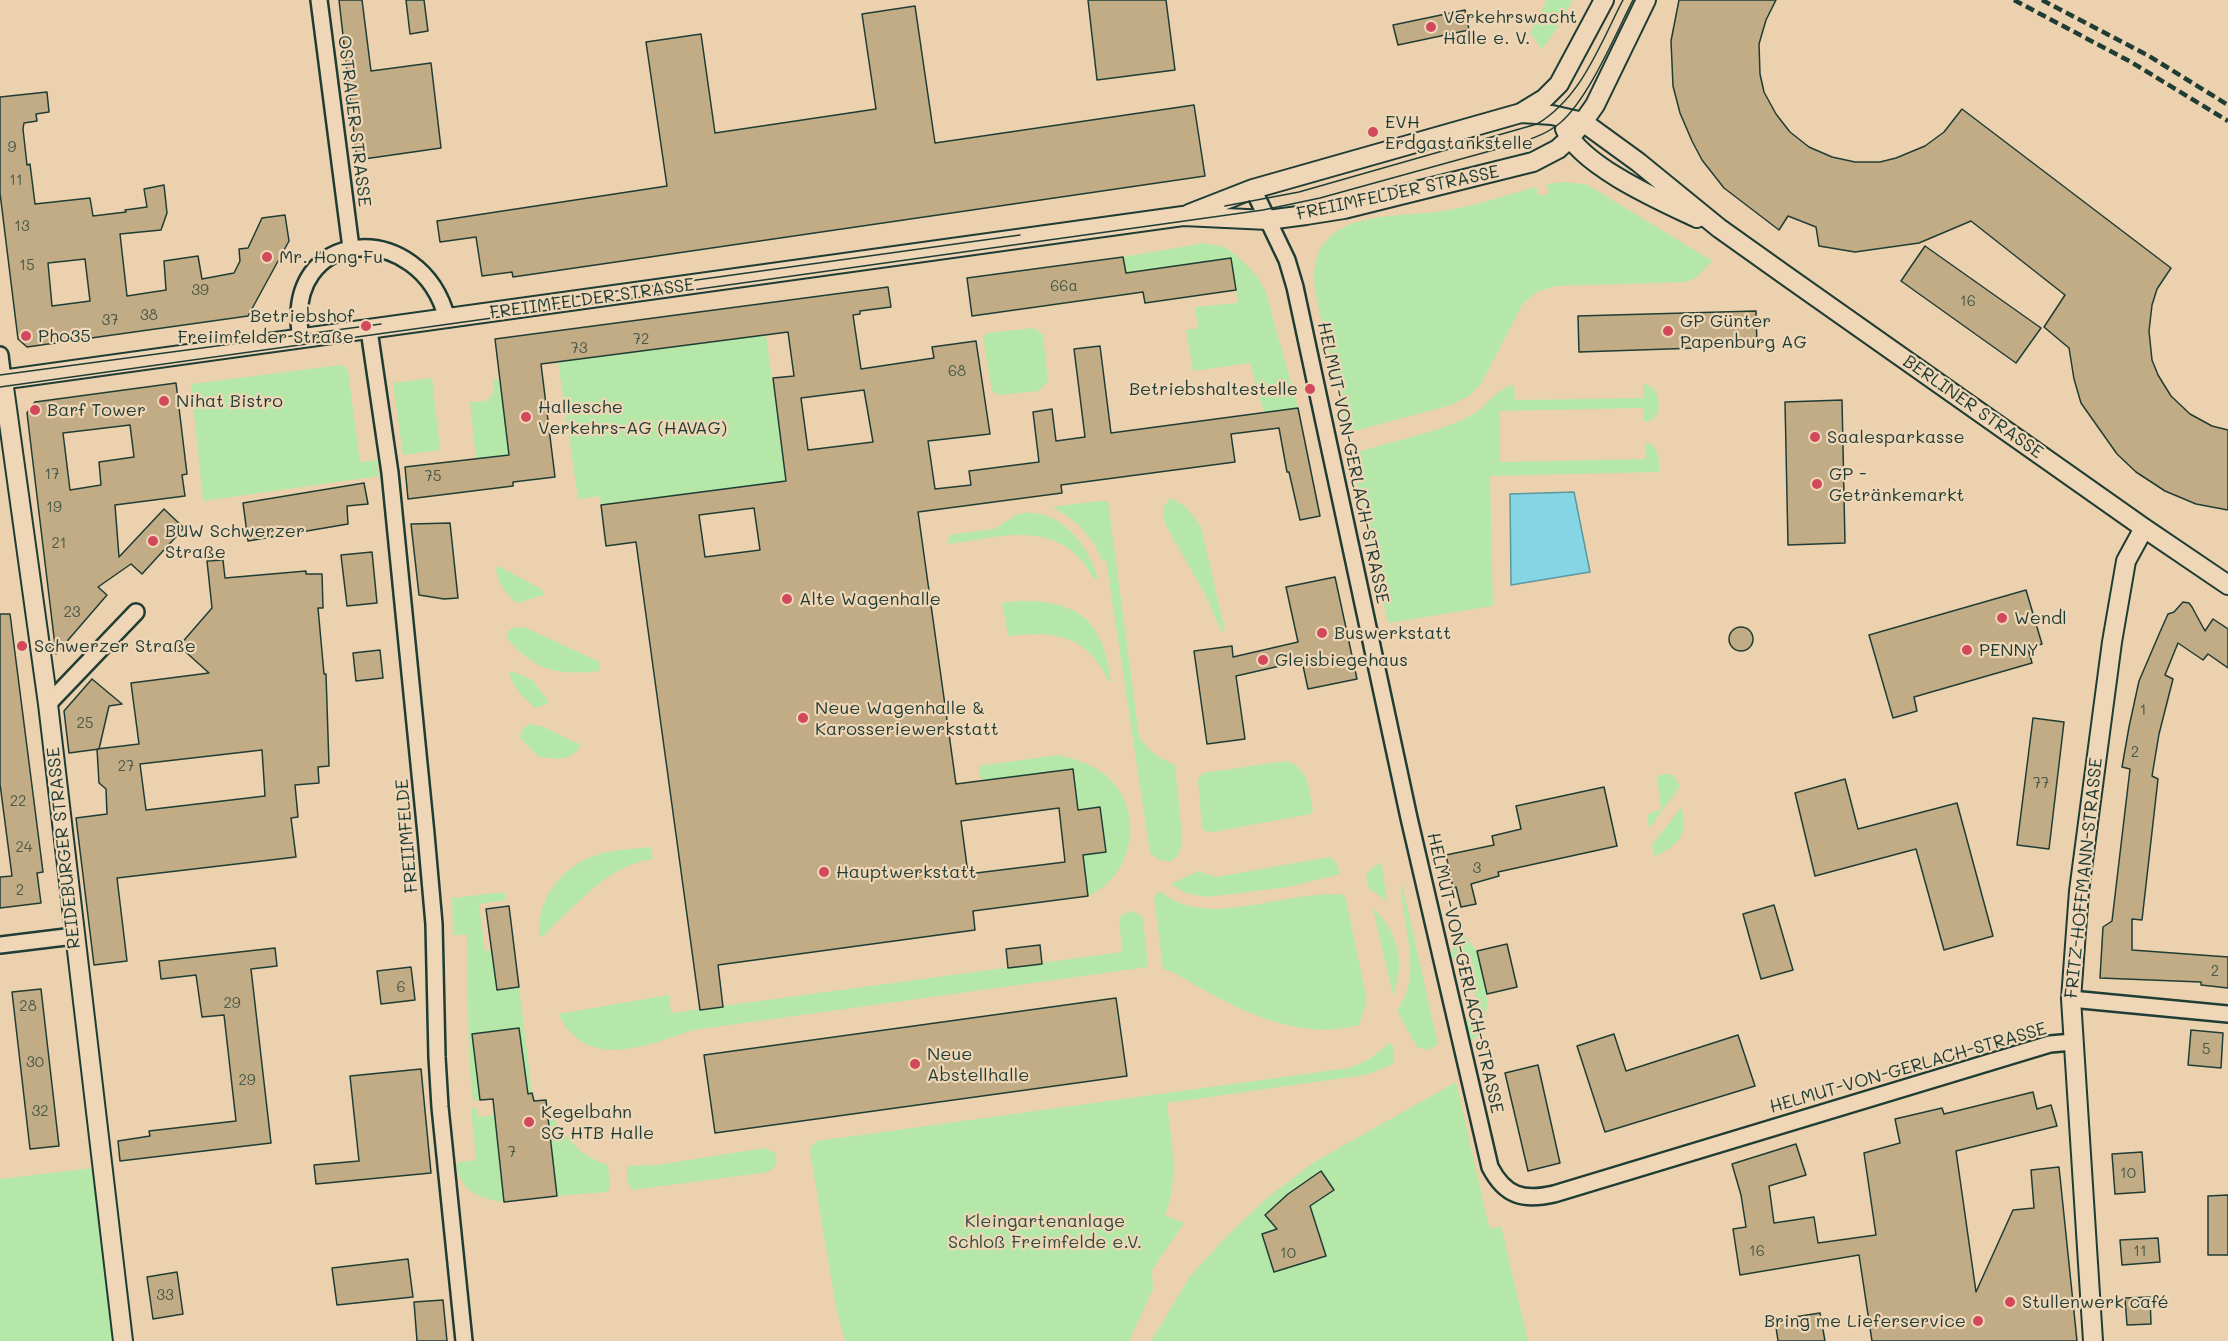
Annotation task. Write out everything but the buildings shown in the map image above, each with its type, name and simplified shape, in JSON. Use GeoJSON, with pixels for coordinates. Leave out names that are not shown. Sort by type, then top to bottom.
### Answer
{"type":"FeatureCollection","features":[{"type":"Feature","properties":{"kind":"street","name":"OSTRAUER STRASSE"},"geometry":{"type":"LineString","coordinates":[[319,0],[351,248]]}},
{"type":"Feature","properties":{"kind":"street","name":"BERLINER STRASSE"},"geometry":{"type":"LineString","coordinates":[[1521,113],[1544,99],[1559,84],[1604,0]]}},
{"type":"Feature","properties":{"kind":"street"},"geometry":{"type":"LineString","coordinates":[[1569,139],[1599,96],[1646,0]]}},
{"type":"Feature","properties":{"kind":"street","name":"BERLINER STRASSE"},"geometry":{"type":"LineString","coordinates":[[1559,84],[1560,116],[1569,139],[1582,152],[1641,191],[1719,228]]}},
{"type":"Feature","properties":{"kind":"street","name":"BERLINER STRASSE"},"geometry":{"type":"LineString","coordinates":[[1521,113],[1560,116],[1583,122],[1638,162],[1719,228],[2228,585]]}},
{"type":"Feature","properties":{"kind":"street","name":"FREIIMFELDER STRASSE"},"geometry":{"type":"LineString","coordinates":[[1183,216],[1253,189],[1521,113]]}},
{"type":"Feature","properties":{"kind":"street","name":"FREIIMFELDER STRASSE"},"geometry":{"type":"LineString","coordinates":[[2,380],[1183,216],[1268,220],[1344,209],[1515,167],[1545,156],[1569,139]]}},
{"type":"Feature","properties":{"kind":"street","name":"HELMUT-VON-GERLACH-STRASSE"},"geometry":{"type":"LineString","coordinates":[[1253,189],[1287,260],[1295,287],[1428,904],[1490,1167],[1501,1185],[1518,1196],[1529,1198],[1554,1194],[2050,1044],[2073,1042]]}},
{"type":"Feature","properties":{"kind":"street"},"geometry":{"type":"LineString","coordinates":[[301,338],[299,303],[311,276],[319,264],[333,254],[351,248],[374,248],[397,255],[410,262],[421,271],[430,284],[447,319]]}},
{"type":"Feature","properties":{"kind":"street","name":"FREIIMFELDE"},"geometry":{"type":"LineString","coordinates":[[369,330],[390,473],[426,834],[434,924],[440,1097],[464,1341]]}},
{"type":"Feature","properties":{"kind":"street","name":"REIDEBURGER STRASSE"},"geometry":{"type":"LineString","coordinates":[[0,355],[48,704],[123,1341]]}},
{"type":"Feature","properties":{"kind":"street","name":"FRITZ-HOFFMANN-STRASSE"},"geometry":{"type":"LineString","coordinates":[[2093,1341],[2071,999],[2079,891],[2112,642],[2126,561],[2144,528]]}},
{"type":"Feature","properties":{"kind":"street"},"geometry":{"type":"LineString","coordinates":[[48,704],[136,612]]}},
{"type":"Feature","properties":{"kind":"street"},"geometry":{"type":"LineString","coordinates":[[0,945],[74,936]]}},
{"type":"Feature","properties":{"kind":"street"},"geometry":{"type":"LineString","coordinates":[[2071,999],[2228,1014]]}},
{"type":"Feature","properties":{"kind":"green space"},"geometry":{"type":"Polygon","coordinates":[[[1547,0],[1573,0],[1542,49],[1530,33],[1547,0]]]}},
{"type":"Feature","properties":{"kind":"green space"},"geometry":{"type":"Polygon","coordinates":[[[1561,182],[1585,184],[1712,261],[1698,276],[1687,282],[1555,286],[1537,292],[1522,305],[1481,384],[1469,396],[1451,405],[1347,433],[1314,283],[1318,253],[1329,237],[1345,227],[1364,220],[1459,208],[1536,187],[1539,196],[1549,193],[1547,184],[1561,182]]]}},
{"type":"Feature","properties":{"kind":"green space"},"geometry":{"type":"Polygon","coordinates":[[[1204,243],[1227,248],[1258,278],[1266,293],[1298,408],[1264,413],[1250,363],[1193,371],[1186,330],[1198,328],[1195,307],[1238,303],[1231,258],[1126,273],[1123,257],[1204,243]]]}},
{"type":"Feature","properties":{"kind":"green space"},"geometry":{"type":"Polygon","coordinates":[[[1034,328],[1043,335],[1048,381],[1039,391],[1000,395],[992,391],[983,337],[988,333],[1034,328]]]}},
{"type":"Feature","properties":{"kind":"green space"},"geometry":{"type":"Polygon","coordinates":[[[766,335],[786,481],[601,505],[600,496],[578,499],[558,362],[766,335]]]}},
{"type":"Feature","properties":{"kind":"green space"},"geometry":{"type":"Polygon","coordinates":[[[341,365],[348,371],[360,462],[377,460],[379,476],[203,501],[191,384],[341,365]]]}},
{"type":"Feature","properties":{"kind":"green space"},"geometry":{"type":"Polygon","coordinates":[[[432,378],[440,450],[403,455],[393,383],[432,378]]]}},
{"type":"Feature","properties":{"kind":"green space"},"geometry":{"type":"Polygon","coordinates":[[[500,379],[509,455],[476,459],[470,402],[487,401],[494,391],[493,380],[500,379]]]}},
{"type":"Feature","properties":{"kind":"green space"},"geometry":{"type":"Polygon","coordinates":[[[1643,384],[1655,391],[1659,403],[1658,413],[1652,420],[1644,422],[1643,408],[1500,411],[1500,462],[1645,459],[1645,442],[1656,450],[1659,458],[1659,472],[1490,476],[1493,606],[1388,623],[1351,455],[1457,422],[1476,412],[1502,390],[1514,385],[1515,400],[1643,398],[1643,384]]]}},
{"type":"Feature","properties":{"kind":"green space"},"geometry":{"type":"Polygon","coordinates":[[[1171,498],[1185,507],[1201,527],[1225,631],[1221,631],[1205,594],[1167,528],[1163,507],[1171,498]]]}},
{"type":"Feature","properties":{"kind":"green space"},"geometry":{"type":"Polygon","coordinates":[[[1108,501],[1139,736],[1154,754],[1175,765],[1182,841],[1178,854],[1170,862],[1158,859],[1150,853],[1106,560],[1102,560],[1082,529],[1069,517],[1052,507],[1108,501]]]}},
{"type":"Feature","properties":{"kind":"green space"},"geometry":{"type":"Polygon","coordinates":[[[1024,513],[1050,517],[1072,532],[1088,554],[1098,579],[1094,579],[1081,559],[1065,546],[1048,539],[1030,535],[1011,535],[948,544],[949,535],[994,529],[1016,515],[1024,513]]]}},
{"type":"Feature","properties":{"kind":"green space"},"geometry":{"type":"Polygon","coordinates":[[[498,566],[541,589],[544,595],[517,603],[500,583],[496,568],[498,566]]]}},
{"type":"Feature","properties":{"kind":"green space"},"geometry":{"type":"Polygon","coordinates":[[[1018,601],[1058,605],[1073,610],[1085,618],[1102,643],[1111,681],[1109,682],[1090,654],[1080,645],[1068,639],[1041,634],[1008,636],[1002,603],[1018,601]]]}},
{"type":"Feature","properties":{"kind":"green space"},"geometry":{"type":"Polygon","coordinates":[[[515,627],[526,628],[600,662],[599,671],[559,671],[536,664],[506,637],[509,630],[515,627]]]}},
{"type":"Feature","properties":{"kind":"green space"},"geometry":{"type":"Polygon","coordinates":[[[512,671],[532,680],[548,700],[547,704],[535,708],[513,684],[509,673],[512,671]]]}},
{"type":"Feature","properties":{"kind":"green space"},"geometry":{"type":"Polygon","coordinates":[[[530,724],[544,727],[581,745],[568,757],[557,759],[539,757],[520,738],[521,730],[530,724]]]}},
{"type":"Feature","properties":{"kind":"green space"},"geometry":{"type":"Polygon","coordinates":[[[1057,755],[1087,764],[1104,774],[1117,788],[1126,804],[1130,822],[1130,840],[1117,872],[1104,886],[1088,896],[1083,855],[1106,852],[1100,807],[1078,810],[1073,769],[981,781],[979,766],[1057,755]]]}},
{"type":"Feature","properties":{"kind":"green space"},"geometry":{"type":"Polygon","coordinates":[[[1286,761],[1300,769],[1307,780],[1313,809],[1311,814],[1213,832],[1207,832],[1202,828],[1198,780],[1203,773],[1286,761]]]}},
{"type":"Feature","properties":{"kind":"green space"},"geometry":{"type":"Polygon","coordinates":[[[1673,775],[1680,786],[1649,829],[1647,815],[1661,809],[1657,776],[1673,775]]]}},
{"type":"Feature","properties":{"kind":"green space"},"geometry":{"type":"Polygon","coordinates":[[[1682,806],[1684,825],[1679,840],[1654,857],[1652,845],[1682,806]]]}},
{"type":"Feature","properties":{"kind":"green space"},"geometry":{"type":"Polygon","coordinates":[[[651,847],[653,859],[630,865],[609,876],[543,937],[539,935],[540,921],[548,895],[564,874],[587,859],[606,852],[651,847]]]}},
{"type":"Feature","properties":{"kind":"green space"},"geometry":{"type":"Polygon","coordinates":[[[1329,857],[1336,862],[1340,874],[1288,887],[1208,897],[1185,893],[1171,884],[1198,871],[1216,877],[1329,857]]]}},
{"type":"Feature","properties":{"kind":"green space"},"geometry":{"type":"Polygon","coordinates":[[[1379,863],[1382,865],[1387,901],[1369,889],[1366,874],[1379,863]]]}},
{"type":"Feature","properties":{"kind":"green space"},"geometry":{"type":"Polygon","coordinates":[[[1401,879],[1438,1044],[1428,1050],[1417,1047],[1397,1011],[1405,995],[1410,963],[1401,879]]]}},
{"type":"Feature","properties":{"kind":"green space"},"geometry":{"type":"Polygon","coordinates":[[[1160,891],[1179,903],[1200,908],[1248,906],[1323,894],[1345,895],[1365,991],[1365,1007],[1359,1025],[1335,1029],[1310,1029],[1286,1025],[1240,1008],[1175,973],[1163,969],[1154,897],[1160,891]]]}},
{"type":"Feature","properties":{"kind":"green space"},"geometry":{"type":"Polygon","coordinates":[[[504,892],[506,900],[479,904],[485,951],[492,951],[497,990],[519,987],[532,1093],[528,1094],[519,1028],[472,1034],[480,1100],[473,1101],[469,1062],[467,935],[453,935],[452,898],[504,892]]]}},
{"type":"Feature","properties":{"kind":"green space"},"geometry":{"type":"Polygon","coordinates":[[[1373,908],[1389,928],[1397,949],[1399,972],[1393,996],[1373,908]]]}},
{"type":"Feature","properties":{"kind":"green space"},"geometry":{"type":"Polygon","coordinates":[[[1134,911],[1143,918],[1148,967],[693,1030],[656,1042],[619,1050],[601,1049],[585,1043],[570,1032],[558,1014],[669,995],[671,1013],[1122,952],[1119,919],[1123,914],[1134,911]]]}},
{"type":"Feature","properties":{"kind":"green space"},"geometry":{"type":"Polygon","coordinates":[[[1465,936],[1477,951],[1488,1004],[1480,1034],[1470,1042],[1466,1021],[1480,1017],[1466,956],[1452,959],[1451,954],[1457,937],[1465,936]]]}},
{"type":"Feature","properties":{"kind":"green space","name":"Kleingartenanlage Schloß Freimfelde e.V."},"geometry":{"type":"Polygon","coordinates":[[[1390,1043],[1394,1048],[1393,1063],[1365,1075],[1167,1103],[1173,1173],[1170,1201],[1165,1215],[1184,1223],[1152,1270],[1153,1289],[1129,1341],[845,1341],[836,1308],[810,1151],[817,1141],[1349,1068],[1368,1060],[1390,1043]]]}},
{"type":"Feature","properties":{"kind":"green space","name":"Kleingartenanlage Schloß Freimfelde e.V."},"geometry":{"type":"Polygon","coordinates":[[[1456,1082],[1488,1223],[1491,1229],[1501,1226],[1528,1341],[1151,1341],[1190,1276],[1268,1197],[1316,1161],[1456,1082]]]}},
{"type":"Feature","properties":{"kind":"green space"},"geometry":{"type":"Polygon","coordinates":[[[546,1106],[558,1125],[579,1150],[608,1165],[610,1188],[607,1192],[557,1196],[546,1106]]]}},
{"type":"Feature","properties":{"kind":"green space"},"geometry":{"type":"Polygon","coordinates":[[[477,1108],[478,1117],[495,1115],[504,1202],[473,1193],[463,1182],[456,1166],[459,1162],[476,1160],[471,1109],[477,1108]]]}},
{"type":"Feature","properties":{"kind":"green space"},"geometry":{"type":"Polygon","coordinates":[[[765,1148],[775,1153],[776,1159],[775,1166],[768,1172],[632,1190],[627,1180],[627,1166],[656,1165],[765,1148]]]}},
{"type":"Feature","properties":{"kind":"green space"},"geometry":{"type":"Polygon","coordinates":[[[101,1167],[122,1341],[0,1341],[0,1179],[101,1167]]]}},
{"type":"Feature","properties":{"kind":"water"},"geometry":{"type":"Polygon","coordinates":[[[1574,492],[1590,572],[1511,585],[1510,494],[1574,492]]]}},
{"type":"Feature","properties":{"kind":"tram line"},"geometry":{"type":"LineString","coordinates":[[1225,206],[1299,192],[1537,124],[1553,113],[1578,85],[1623,0]]}},
{"type":"Feature","properties":{"kind":"tram line"},"geometry":{"type":"LineString","coordinates":[[0,387],[1263,210],[1320,198],[1519,143],[1551,130],[1571,112],[1581,98],[1601,65],[1633,0]]}},
{"type":"Feature","properties":{"kind":"tram line"},"geometry":{"type":"LineString","coordinates":[[574,297],[1020,235]]}},
{"type":"Feature","properties":{"kind":"tram line"},"geometry":{"type":"LineString","coordinates":[[0,375],[381,324]]}},
{"type":"Feature","properties":{"kind":"railway"},"geometry":{"type":"LineString","coordinates":[[2014,0],[2131,62],[2228,121]]}},
{"type":"Feature","properties":{"kind":"railway"},"geometry":{"type":"LineString","coordinates":[[2042,0],[2149,56],[2228,105]]}},
{"type":"Feature","properties":{"kind":"place","name":"Verkehrswacht Halle e. V."},"geometry":{"type":"Point","coordinates":[1431,27]}},
{"type":"Feature","properties":{"kind":"place","name":"EVH Erdgastankstelle"},"geometry":{"type":"Point","coordinates":[1373,132]}},
{"type":"Feature","properties":{"kind":"place","name":"Mr. Hong Fu"},"geometry":{"type":"Point","coordinates":[267,257]}},
{"type":"Feature","properties":{"kind":"place","name":"Betriebshof Freiimfelder Straße"},"geometry":{"type":"Point","coordinates":[366,326]}},
{"type":"Feature","properties":{"kind":"place","name":"GP Günter Papenburg AG"},"geometry":{"type":"Point","coordinates":[1668,331]}},
{"type":"Feature","properties":{"kind":"place","name":"Pho35"},"geometry":{"type":"Point","coordinates":[26,336]}},
{"type":"Feature","properties":{"kind":"place","name":"Betriebshaltestelle"},"geometry":{"type":"Point","coordinates":[1310,389]}},
{"type":"Feature","properties":{"kind":"place","name":"Nihat Bistro"},"geometry":{"type":"Point","coordinates":[164,401]}},
{"type":"Feature","properties":{"kind":"place","name":"Barf Tower"},"geometry":{"type":"Point","coordinates":[35,410]}},
{"type":"Feature","properties":{"kind":"place","name":"Hallesche Verkehrs-AG (HAVAG)"},"geometry":{"type":"Point","coordinates":[526,417]}},
{"type":"Feature","properties":{"kind":"place","name":"Saalesparkasse"},"geometry":{"type":"Point","coordinates":[1815,437]}},
{"type":"Feature","properties":{"kind":"place","name":"GP - Getränkemarkt"},"geometry":{"type":"Point","coordinates":[1817,484]}},
{"type":"Feature","properties":{"kind":"place","name":"BUW Schwerzer Straße"},"geometry":{"type":"Point","coordinates":[153,541]}},
{"type":"Feature","properties":{"kind":"place","name":"Alte Wagenhalle"},"geometry":{"type":"Point","coordinates":[787,599]}},
{"type":"Feature","properties":{"kind":"place","name":"Wendl"},"geometry":{"type":"Point","coordinates":[2002,618]}},
{"type":"Feature","properties":{"kind":"place","name":"Buswerkstatt"},"geometry":{"type":"Point","coordinates":[1322,633]}},
{"type":"Feature","properties":{"kind":"place","name":"Schwerzer Straße"},"geometry":{"type":"Point","coordinates":[22,646]}},
{"type":"Feature","properties":{"kind":"place","name":"PENNY"},"geometry":{"type":"Point","coordinates":[1967,650]}},
{"type":"Feature","properties":{"kind":"place","name":"Gleisbiegehaus"},"geometry":{"type":"Point","coordinates":[1263,660]}},
{"type":"Feature","properties":{"kind":"place","name":"Neue Wagenhalle & Karosseriewerkstatt"},"geometry":{"type":"Point","coordinates":[803,718]}},
{"type":"Feature","properties":{"kind":"place","name":"Hauptwerkstatt"},"geometry":{"type":"Point","coordinates":[824,872]}},
{"type":"Feature","properties":{"kind":"place","name":"Neue Abstellhalle"},"geometry":{"type":"Point","coordinates":[915,1064]}},
{"type":"Feature","properties":{"kind":"place","name":"Kegelbahn SG HTB Halle"},"geometry":{"type":"Point","coordinates":[529,1122]}},
{"type":"Feature","properties":{"kind":"place","name":"Stullenwerk café"},"geometry":{"type":"Point","coordinates":[2010,1302]}},
{"type":"Feature","properties":{"kind":"place","name":"Bring me Lieferservice"},"geometry":{"type":"Point","coordinates":[1978,1321]}}]}
